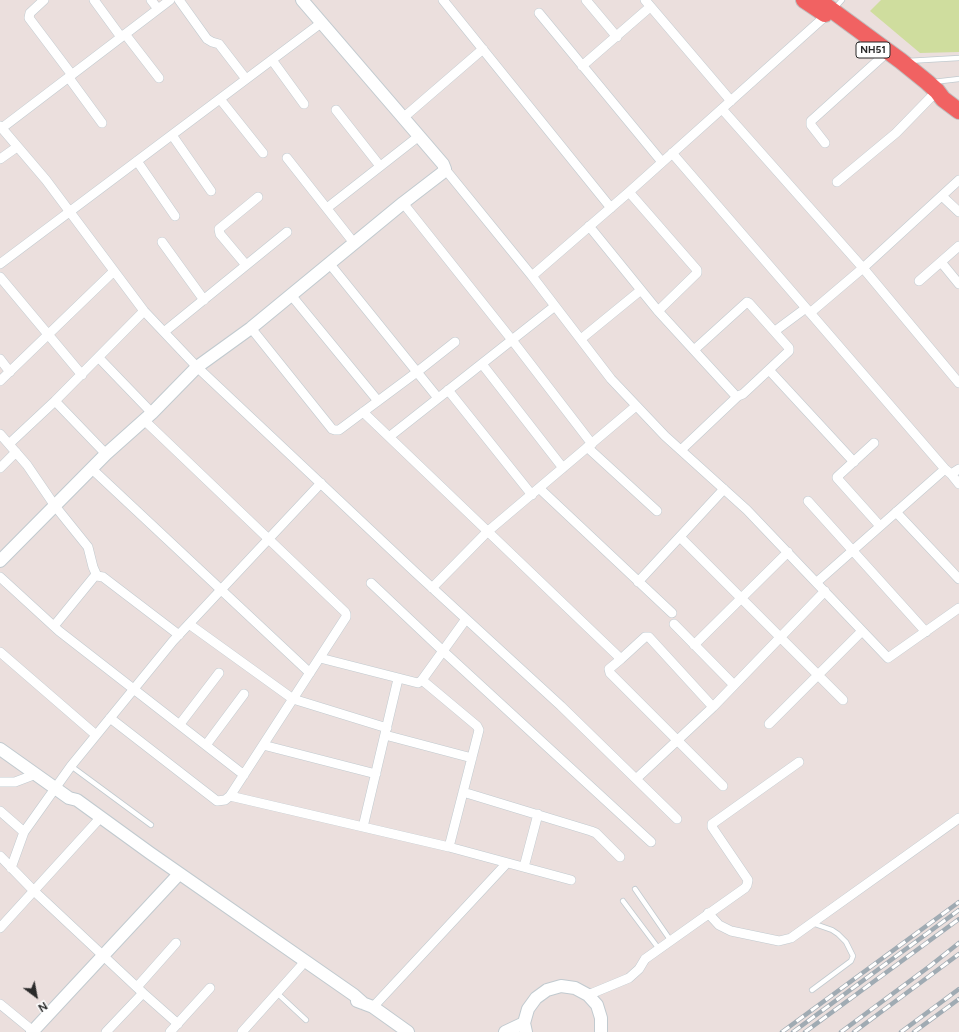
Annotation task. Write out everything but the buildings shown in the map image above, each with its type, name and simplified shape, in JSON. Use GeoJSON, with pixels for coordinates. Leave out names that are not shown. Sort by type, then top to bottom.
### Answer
{"type":"FeatureCollection","features":[{"type":"Feature","properties":{"kind":"highway","name":"NH51"},"geometry":{"type":"LineString","coordinates":[[804,0],[834,9],[882,57],[946,98]]}},
{"type":"Feature","properties":{"kind":"highway","name":"NH51"},"geometry":{"type":"LineString","coordinates":[[818,0],[834,9],[946,98]]}},
{"type":"Feature","properties":{"kind":"street"},"geometry":{"type":"LineString","coordinates":[[44,0],[30,13],[29,18],[102,123]]}},
{"type":"Feature","properties":{"kind":"street"},"geometry":{"type":"LineString","coordinates":[[94,0],[159,78]]}},
{"type":"Feature","properties":{"kind":"street"},"geometry":{"type":"LineString","coordinates":[[151,0],[158,9]]}},
{"type":"Feature","properties":{"kind":"street"},"geometry":{"type":"LineString","coordinates":[[170,0],[70,77],[1,127],[46,180],[144,311],[197,368],[432,588],[561,706],[677,819]]}},
{"type":"Feature","properties":{"kind":"street"},"geometry":{"type":"LineString","coordinates":[[179,0],[207,39],[219,44],[246,79]]}},
{"type":"Feature","properties":{"kind":"street"},"geometry":{"type":"LineString","coordinates":[[302,0],[320,23],[443,164],[611,379],[665,436],[724,489],[788,552],[888,658],[959,608]]}},
{"type":"Feature","properties":{"kind":"street"},"geometry":{"type":"LineString","coordinates":[[443,0],[611,208]]}},
{"type":"Feature","properties":{"kind":"street"},"geometry":{"type":"LineString","coordinates":[[586,0],[617,37]]}},
{"type":"Feature","properties":{"kind":"street"},"geometry":{"type":"LineString","coordinates":[[582,66],[617,37],[648,3],[731,102]]}},
{"type":"Feature","properties":{"kind":"street"},"geometry":{"type":"LineString","coordinates":[[532,276],[731,102],[834,9]]}},
{"type":"Feature","properties":{"kind":"street"},"geometry":{"type":"LineString","coordinates":[[539,13],[662,162]]}},
{"type":"Feature","properties":{"kind":"street"},"geometry":{"type":"LineString","coordinates":[[0,264],[320,23]]}},
{"type":"Feature","properties":{"kind":"street"},"geometry":{"type":"LineString","coordinates":[[403,118],[482,49]]}},
{"type":"Feature","properties":{"kind":"street"},"geometry":{"type":"LineString","coordinates":[[825,143],[811,124],[811,121],[882,57]]}},
{"type":"Feature","properties":{"kind":"street"},"geometry":{"type":"LineString","coordinates":[[272,60],[304,104]]}},
{"type":"Feature","properties":{"kind":"street"},"geometry":{"type":"LineString","coordinates":[[837,182],[896,133],[946,98]]}},
{"type":"Feature","properties":{"kind":"street"},"geometry":{"type":"LineString","coordinates":[[220,99],[263,153]]}},
{"type":"Feature","properties":{"kind":"street"},"geometry":{"type":"LineString","coordinates":[[722,109],[863,268],[959,383]]}},
{"type":"Feature","properties":{"kind":"street"},"geometry":{"type":"LineString","coordinates":[[336,110],[380,166]]}},
{"type":"Feature","properties":{"kind":"street"},"geometry":{"type":"LineString","coordinates":[[172,135],[211,191]]}},
{"type":"Feature","properties":{"kind":"street"},"geometry":{"type":"LineString","coordinates":[[327,208],[419,136]]}},
{"type":"Feature","properties":{"kind":"street"},"geometry":{"type":"LineString","coordinates":[[0,159],[17,147]]}},
{"type":"Feature","properties":{"kind":"street"},"geometry":{"type":"LineString","coordinates":[[672,153],[959,484]]}},
{"type":"Feature","properties":{"kind":"street"},"geometry":{"type":"LineString","coordinates":[[287,158],[354,243]]}},
{"type":"Feature","properties":{"kind":"street"},"geometry":{"type":"LineString","coordinates":[[137,161],[175,216]]}},
{"type":"Feature","properties":{"kind":"street"},"geometry":{"type":"LineString","coordinates":[[0,561],[106,454],[148,416],[197,368],[291,295],[442,173],[445,168]]}},
{"type":"Feature","properties":{"kind":"street"},"geometry":{"type":"LineString","coordinates":[[775,331],[808,310],[863,268],[959,180]]}},
{"type":"Feature","properties":{"kind":"street"},"geometry":{"type":"LineString","coordinates":[[629,192],[697,270],[697,273],[658,311]]}},
{"type":"Feature","properties":{"kind":"street"},"geometry":{"type":"LineString","coordinates":[[942,196],[959,212]]}},
{"type":"Feature","properties":{"kind":"street"},"geometry":{"type":"LineString","coordinates":[[246,265],[220,234],[219,229],[258,198]]}},
{"type":"Feature","properties":{"kind":"street"},"geometry":{"type":"LineString","coordinates":[[403,203],[512,340],[590,446],[657,511]]}},
{"type":"Feature","properties":{"kind":"street"},"geometry":{"type":"LineString","coordinates":[[589,226],[658,311],[735,395],[738,396]]}},
{"type":"Feature","properties":{"kind":"street"},"geometry":{"type":"LineString","coordinates":[[164,332],[287,232]]}},
{"type":"Feature","properties":{"kind":"street"},"geometry":{"type":"LineString","coordinates":[[162,242],[204,300]]}},
{"type":"Feature","properties":{"kind":"street"},"geometry":{"type":"LineString","coordinates":[[919,281],[959,246]]}},
{"type":"Feature","properties":{"kind":"street"},"geometry":{"type":"LineString","coordinates":[[941,262],[959,284]]}},
{"type":"Feature","properties":{"kind":"street"},"geometry":{"type":"LineString","coordinates":[[329,264],[438,398]]}},
{"type":"Feature","properties":{"kind":"street"},"geometry":{"type":"LineString","coordinates":[[0,381],[114,271]]}},
{"type":"Feature","properties":{"kind":"street"},"geometry":{"type":"LineString","coordinates":[[0,277],[82,375]]}},
{"type":"Feature","properties":{"kind":"street"},"geometry":{"type":"LineString","coordinates":[[581,339],[641,290]]}},
{"type":"Feature","properties":{"kind":"street"},"geometry":{"type":"LineString","coordinates":[[291,295],[378,401]]}},
{"type":"Feature","properties":{"kind":"street"},"geometry":{"type":"LineString","coordinates":[[681,450],[738,396],[743,394],[769,370],[789,351],[789,348],[747,302],[694,350]]}},
{"type":"Feature","properties":{"kind":"street"},"geometry":{"type":"LineString","coordinates":[[389,437],[555,306]]}},
{"type":"Feature","properties":{"kind":"street"},"geometry":{"type":"LineString","coordinates":[[9,444],[82,375],[144,311]]}},
{"type":"Feature","properties":{"kind":"street"},"geometry":{"type":"LineString","coordinates":[[250,328],[332,429],[335,430],[339,430],[417,372],[454,342]]}},
{"type":"Feature","properties":{"kind":"street"},"geometry":{"type":"LineString","coordinates":[[0,358],[10,372]]}},
{"type":"Feature","properties":{"kind":"street"},"geometry":{"type":"LineString","coordinates":[[99,358],[148,416],[269,539],[346,614],[346,617],[244,775],[230,796],[225,800],[217,801],[110,718]]}},
{"type":"Feature","properties":{"kind":"street"},"geometry":{"type":"LineString","coordinates":[[482,364],[563,468]]}},
{"type":"Feature","properties":{"kind":"street"},"geometry":{"type":"LineString","coordinates":[[769,370],[854,462]]}},
{"type":"Feature","properties":{"kind":"street"},"geometry":{"type":"LineString","coordinates":[[448,390],[532,494]]}},
{"type":"Feature","properties":{"kind":"street"},"geometry":{"type":"LineString","coordinates":[[55,401],[106,454]]}},
{"type":"Feature","properties":{"kind":"street"},"geometry":{"type":"LineString","coordinates":[[432,588],[487,532],[636,406]]}},
{"type":"Feature","properties":{"kind":"street"},"geometry":{"type":"LineString","coordinates":[[362,412],[620,659]]}},
{"type":"Feature","properties":{"kind":"street"},"geometry":{"type":"LineString","coordinates":[[0,434],[27,465],[55,506],[88,547],[97,576]]}},
{"type":"Feature","properties":{"kind":"street"},"geometry":{"type":"LineString","coordinates":[[874,443],[837,478],[880,526]]}},
{"type":"Feature","properties":{"kind":"street"},"geometry":{"type":"LineString","coordinates":[[0,468],[16,452]]}},
{"type":"Feature","properties":{"kind":"street"},"geometry":{"type":"LineString","coordinates":[[92,469],[310,673]]}},
{"type":"Feature","properties":{"kind":"street"},"geometry":{"type":"LineString","coordinates":[[817,582],[896,512],[948,472],[959,469]]}},
{"type":"Feature","properties":{"kind":"street"},"geometry":{"type":"LineString","coordinates":[[11,868],[24,832],[71,766],[179,635],[321,483]]}},
{"type":"Feature","properties":{"kind":"street"},"geometry":{"type":"LineString","coordinates":[[540,488],[672,613]]}},
{"type":"Feature","properties":{"kind":"street"},"geometry":{"type":"LineString","coordinates":[[638,582],[724,489]]}},
{"type":"Feature","properties":{"kind":"street"},"geometry":{"type":"LineString","coordinates":[[808,501],[926,632]]}},
{"type":"Feature","properties":{"kind":"street"},"geometry":{"type":"LineString","coordinates":[[896,512],[959,579]]}},
{"type":"Feature","properties":{"kind":"street"},"geometry":{"type":"LineString","coordinates":[[680,537],[843,700]]}},
{"type":"Feature","properties":{"kind":"street"},"geometry":{"type":"LineString","coordinates":[[694,645],[788,552]]}},
{"type":"Feature","properties":{"kind":"street"},"geometry":{"type":"LineString","coordinates":[[54,626],[94,577],[97,576],[103,577],[179,635]]}},
{"type":"Feature","properties":{"kind":"street"},"geometry":{"type":"LineString","coordinates":[[0,578],[54,626],[244,775]]}},
{"type":"Feature","properties":{"kind":"street"},"geometry":{"type":"LineString","coordinates":[[371,583],[651,842]]}},
{"type":"Feature","properties":{"kind":"street"},"geometry":{"type":"LineString","coordinates":[[636,779],[713,706],[825,591]]}},
{"type":"Feature","properties":{"kind":"street"},"geometry":{"type":"LineString","coordinates":[[320,658],[418,683],[422,680],[466,619]]}},
{"type":"Feature","properties":{"kind":"street"},"geometry":{"type":"LineString","coordinates":[[189,624],[293,699],[386,731],[472,758]]}},
{"type":"Feature","properties":{"kind":"street"},"geometry":{"type":"LineString","coordinates":[[674,624],[734,685]]}},
{"type":"Feature","properties":{"kind":"street"},"geometry":{"type":"LineString","coordinates":[[769,724],[862,631]]}},
{"type":"Feature","properties":{"kind":"street"},"geometry":{"type":"LineString","coordinates":[[713,706],[649,637],[645,637],[609,669],[610,673],[723,786]]}},
{"type":"Feature","properties":{"kind":"street"},"geometry":{"type":"LineString","coordinates":[[0,652],[96,735]]}},
{"type":"Feature","properties":{"kind":"street"},"geometry":{"type":"LineString","coordinates":[[180,724],[219,673]]}},
{"type":"Feature","properties":{"kind":"street"},"geometry":{"type":"LineString","coordinates":[[363,827],[398,679]]}},
{"type":"Feature","properties":{"kind":"street"},"geometry":{"type":"LineString","coordinates":[[422,680],[477,726],[480,732],[449,847]]}},
{"type":"Feature","properties":{"kind":"street"},"geometry":{"type":"LineString","coordinates":[[206,745],[244,694]]}},
{"type":"Feature","properties":{"kind":"street"},"geometry":{"type":"LineString","coordinates":[[263,745],[376,774]]}},
{"type":"Feature","properties":{"kind":"street"},"geometry":{"type":"LineString","coordinates":[[0,750],[36,774],[55,789],[69,798],[77,800],[99,820],[177,876],[280,942],[408,1032]]}},
{"type":"Feature","properties":{"kind":"street"},"geometry":{"type":"LineString","coordinates":[[588,995],[630,978],[639,969],[645,959],[745,888],[748,880],[712,827],[712,824],[799,762]]}},
{"type":"Feature","properties":{"kind":"street"},"geometry":{"type":"LineString","coordinates":[[0,782],[15,782],[36,774]]}},
{"type":"Feature","properties":{"kind":"street"},"geometry":{"type":"LineString","coordinates":[[463,792],[596,833],[620,857]]}},
{"type":"Feature","properties":{"kind":"street"},"geometry":{"type":"LineString","coordinates":[[230,796],[449,847],[571,880]]}},
{"type":"Feature","properties":{"kind":"street"},"geometry":{"type":"LineString","coordinates":[[0,812],[24,832]]}},
{"type":"Feature","properties":{"kind":"street"},"geometry":{"type":"LineString","coordinates":[[524,867],[538,814]]}},
{"type":"Feature","properties":{"kind":"street"},"geometry":{"type":"LineString","coordinates":[[708,913],[719,925],[731,931],[779,941],[791,938],[959,818]]}},
{"type":"Feature","properties":{"kind":"street"},"geometry":{"type":"LineString","coordinates":[[0,928],[99,820]]}},
{"type":"Feature","properties":{"kind":"street"},"geometry":{"type":"LineString","coordinates":[[0,856],[34,891],[178,1024]]}},
{"type":"Feature","properties":{"kind":"street"},"geometry":{"type":"LineString","coordinates":[[368,1005],[507,863]]}},
{"type":"Feature","properties":{"kind":"street"},"geometry":{"type":"LineString","coordinates":[[0,1004],[37,1030],[103,955],[177,876]]}},
{"type":"Feature","properties":{"kind":"street"},"geometry":{"type":"LineString","coordinates":[[177,876],[212,906],[346,996],[368,1005]]}},
{"type":"Feature","properties":{"kind":"street"},"geometry":{"type":"LineString","coordinates":[[106,1032],[176,943]]}},
{"type":"Feature","properties":{"kind":"street"},"geometry":{"type":"LineString","coordinates":[[242,1032],[301,966]]}},
{"type":"Feature","properties":{"kind":"street"},"geometry":{"type":"LineString","coordinates":[[505,1032],[525,1028],[528,1009],[536,998],[547,990],[561,986],[575,988],[588,995],[597,1005],[601,1018],[601,1032]]}},
{"type":"Feature","properties":{"kind":"street"},"geometry":{"type":"LineString","coordinates":[[170,1032],[210,988]]}},
{"type":"Feature","properties":{"kind":"lane"},"geometry":{"type":"LineString","coordinates":[[901,61],[959,58]]}},
{"type":"Feature","properties":{"kind":"lane"},"geometry":{"type":"LineString","coordinates":[[946,98],[959,80]]}},
{"type":"Feature","properties":{"kind":"lane"},"geometry":{"type":"LineString","coordinates":[[71,766],[151,825]]}},
{"type":"Feature","properties":{"kind":"lane"},"geometry":{"type":"LineString","coordinates":[[635,889],[671,940]]}},
{"type":"Feature","properties":{"kind":"lane"},"geometry":{"type":"LineString","coordinates":[[623,901],[659,950]]}},
{"type":"Feature","properties":{"kind":"lane"},"geometry":{"type":"LineString","coordinates":[[812,923],[832,930],[838,934],[846,942],[853,956],[847,964],[812,990]]}},
{"type":"Feature","properties":{"kind":"lane"},"geometry":{"type":"LineString","coordinates":[[277,993],[306,1020]]}},
{"type":"Feature","properties":{"kind":"green space"},"geometry":{"type":"Polygon","coordinates":[[[881,0],[959,0],[959,52],[920,53],[870,11],[881,0]]]}},
{"type":"Feature","properties":{"kind":"railway"},"geometry":{"type":"LineString","coordinates":[[782,1032],[959,902]]}},
{"type":"Feature","properties":{"kind":"railway"},"geometry":{"type":"LineString","coordinates":[[793,1032],[959,910]]}},
{"type":"Feature","properties":{"kind":"railway"},"geometry":{"type":"LineString","coordinates":[[805,1032],[959,919]]}},
{"type":"Feature","properties":{"kind":"railway"},"geometry":{"type":"LineString","coordinates":[[841,1032],[959,943]]}},
{"type":"Feature","properties":{"kind":"railway"},"geometry":{"type":"LineString","coordinates":[[854,1032],[959,954]]}},
{"type":"Feature","properties":{"kind":"railway"},"geometry":{"type":"LineString","coordinates":[[901,1032],[959,989]]}},
{"type":"Feature","properties":{"kind":"railway"},"geometry":{"type":"LineString","coordinates":[[914,1032],[959,999]]}}]}
